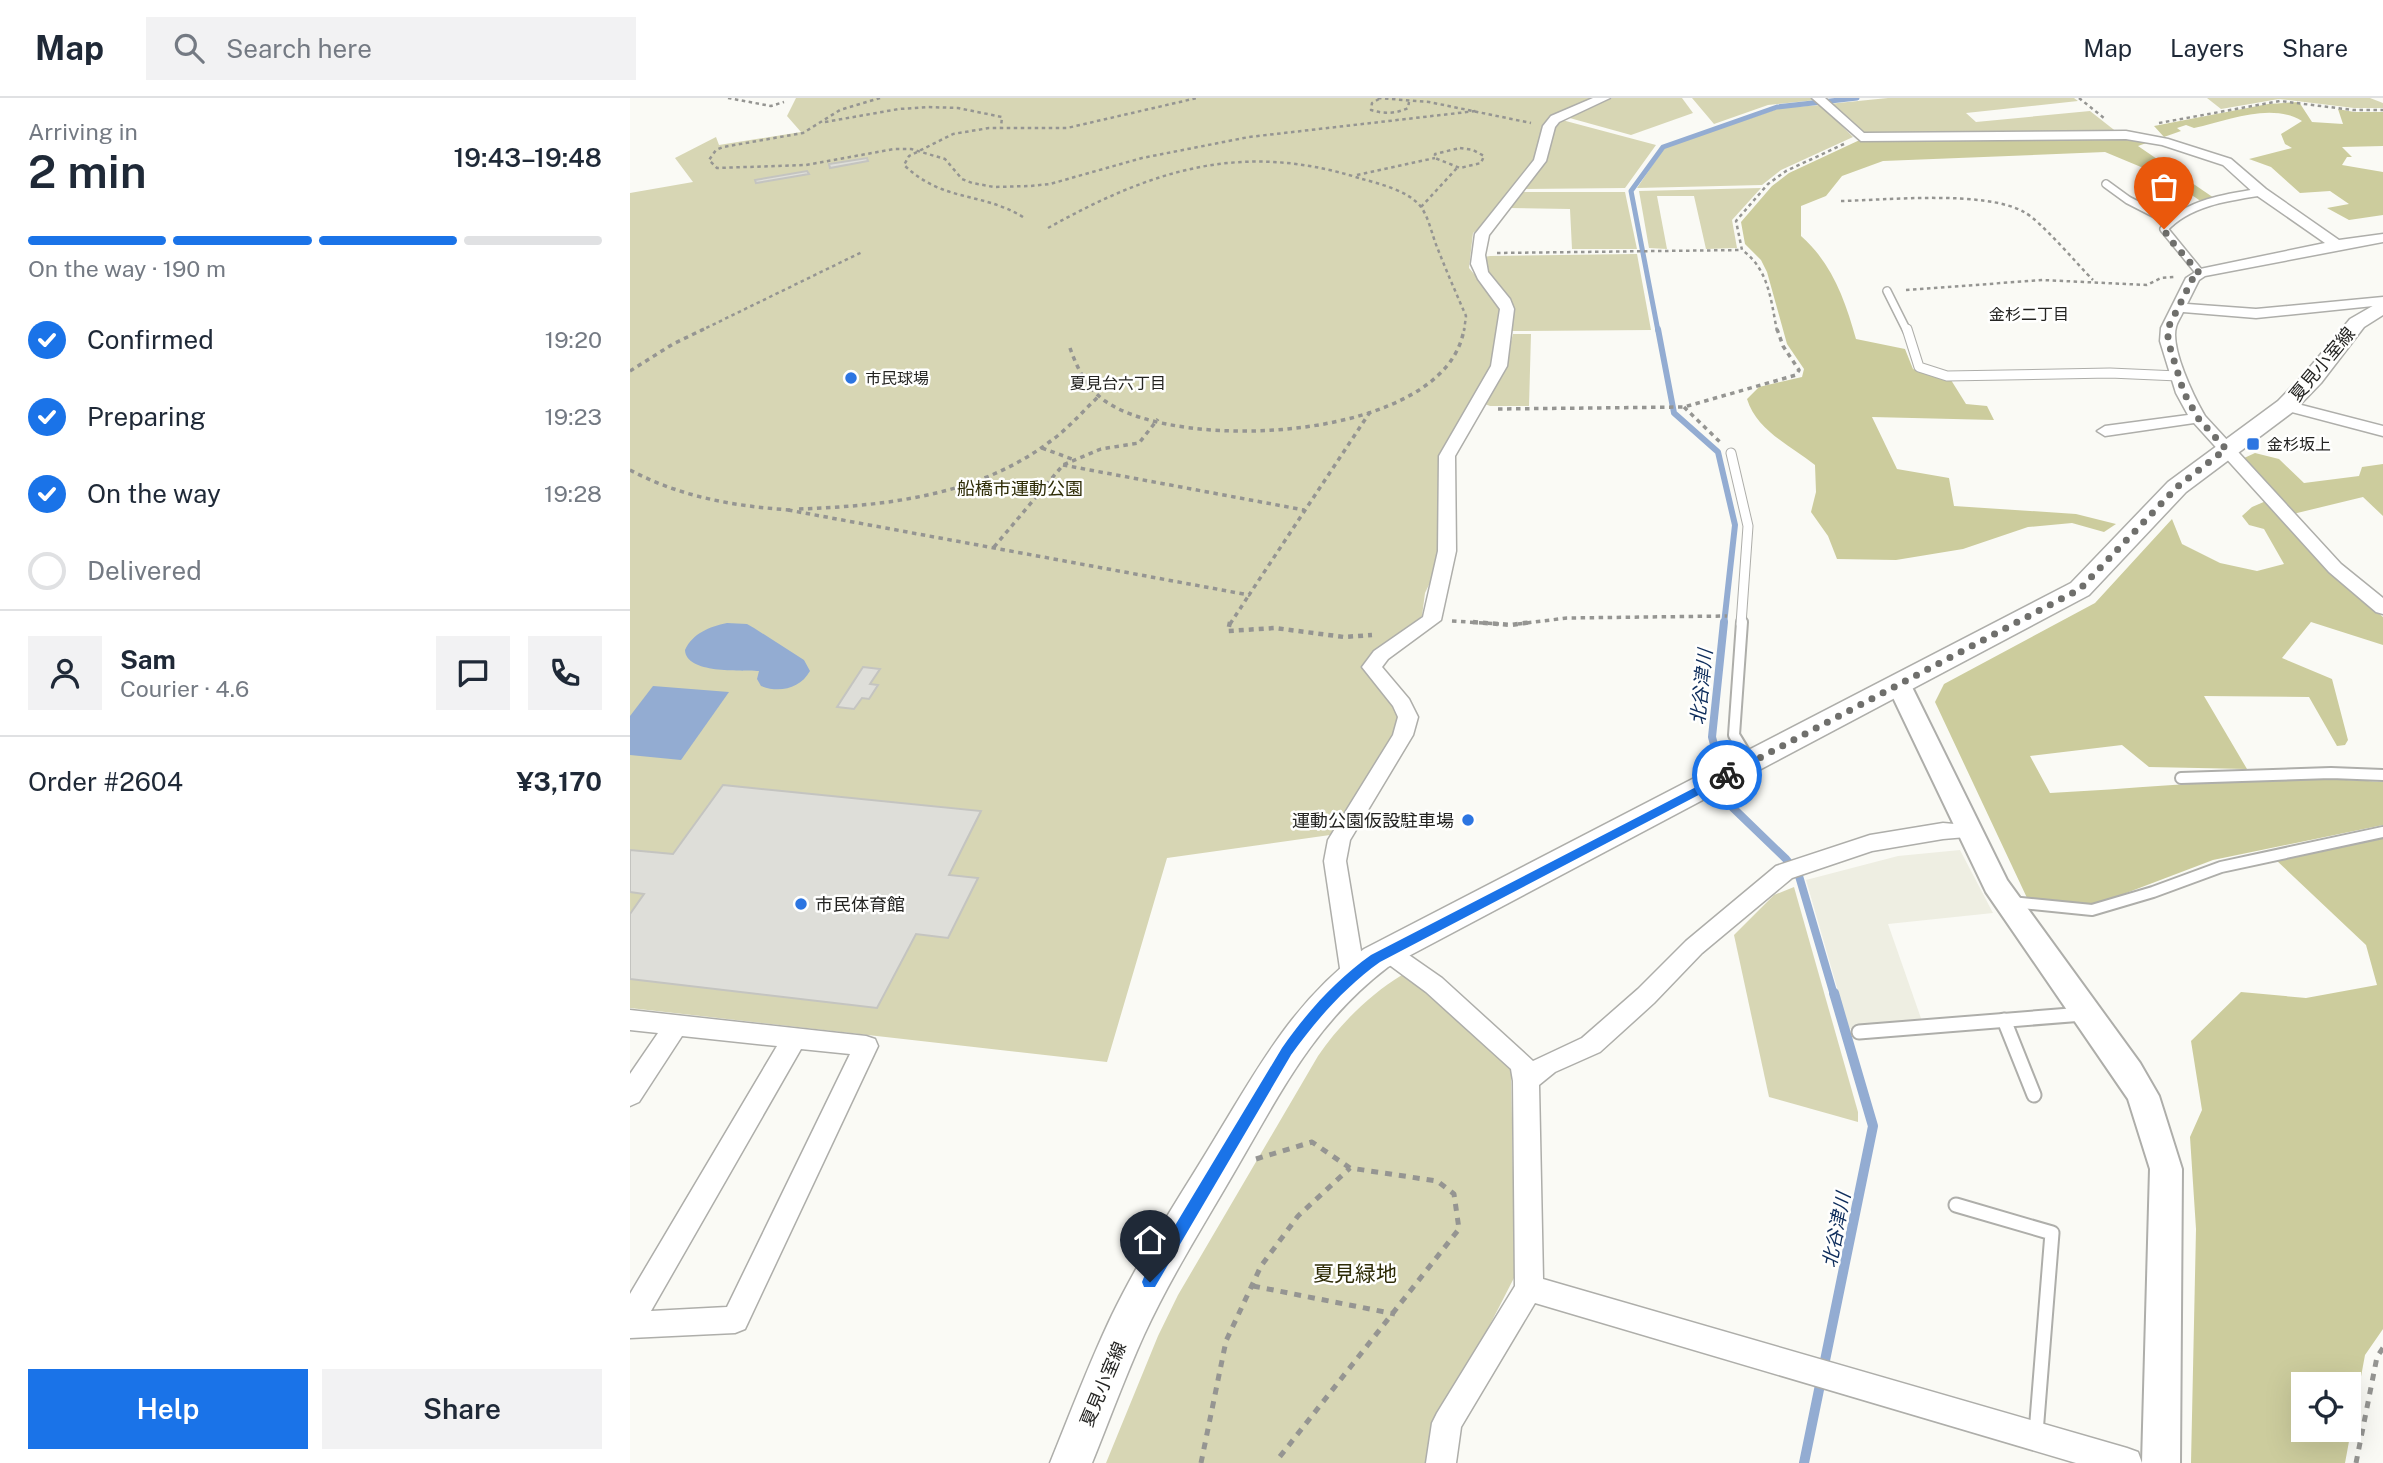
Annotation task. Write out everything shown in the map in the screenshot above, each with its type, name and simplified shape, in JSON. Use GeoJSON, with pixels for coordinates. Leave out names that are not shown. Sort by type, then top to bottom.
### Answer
{"type":"FeatureCollection","features":[{"type":"Feature","properties":{"kind":"main road","name":"夏見小室線"},"geometry":{"type":"LineString","coordinates":[[1071,1463],[1126,1329],[1171,1243],[1286,1051],[1304,1026],[1353,975],[1388,952],[2080,589],[2177,487],[2286,406],[2313,378],[2357,323],[2383,304]]}},
{"type":"Feature","properties":{"kind":"street"},"geometry":{"type":"LineString","coordinates":[[1353,975],[1335,861],[1339,840],[1403,735],[1408,717],[1402,704],[1372,667],[1381,655],[1432,620],[1447,551],[1447,456],[1499,366],[1507,309],[1505,302],[1479,270],[1478,253],[1482,234],[1540,161],[1549,126],[1562,114],[1604,98]]}},
{"type":"Feature","properties":{"kind":"street"},"geometry":{"type":"LineString","coordinates":[[1818,98],[1861,136],[2126,135],[2216,157],[2235,168],[2261,192],[2336,245]]}},
{"type":"Feature","properties":{"kind":"street"},"geometry":{"type":"LineString","coordinates":[[2383,238],[2336,245],[2196,276],[2168,328],[2168,341],[2178,376],[2198,418],[2335,568],[2383,608]]}},
{"type":"Feature","properties":{"kind":"street"},"geometry":{"type":"LineString","coordinates":[[2180,307],[2224,313],[2282,314],[2383,304]]}},
{"type":"Feature","properties":{"kind":"street"},"geometry":{"type":"LineString","coordinates":[[2286,406],[2383,431]]}},
{"type":"Feature","properties":{"kind":"street"},"geometry":{"type":"LineString","coordinates":[[2105,431],[2198,418]]}},
{"type":"Feature","properties":{"kind":"street"},"geometry":{"type":"LineString","coordinates":[[1899,685],[1996,885],[2143,1096],[2166,1169],[2161,1463]]}},
{"type":"Feature","properties":{"kind":"street"},"geometry":{"type":"LineString","coordinates":[[1526,1081],[1546,1065],[1591,1045],[1646,996],[1694,947],[1794,868],[1870,843],[1943,831],[1970,831]]}},
{"type":"Feature","properties":{"kind":"street"},"geometry":{"type":"LineString","coordinates":[[1388,952],[1434,985],[1522,1064],[1526,1081],[1528,1288],[1447,1423],[1441,1463]]}},
{"type":"Feature","properties":{"kind":"street"},"geometry":{"type":"LineString","coordinates":[[630,1020],[866,1046],[735,1320],[630,1322]]}},
{"type":"Feature","properties":{"kind":"street"},"geometry":{"type":"LineString","coordinates":[[630,1095],[676,1025]]}},
{"type":"Feature","properties":{"kind":"street"},"geometry":{"type":"LineString","coordinates":[[630,1322],[795,1038]]}},
{"type":"Feature","properties":{"kind":"street"},"geometry":{"type":"LineString","coordinates":[[1528,1288],[2127,1463]]}},
{"type":"Feature","properties":{"kind":"lane"},"geometry":{"type":"LineString","coordinates":[[2106,184],[2128,200],[2171,222]]}},
{"type":"Feature","properties":{"kind":"lane"},"geometry":{"type":"LineString","coordinates":[[2196,276],[2164,229],[2178,214],[2217,201],[2261,192]]}},
{"type":"Feature","properties":{"kind":"lane"},"geometry":{"type":"LineString","coordinates":[[1887,291],[1907,330],[1919,367],[1947,376],[2110,373],[2178,376]]}},
{"type":"Feature","properties":{"kind":"lane"},"geometry":{"type":"LineString","coordinates":[[1731,453],[1748,526],[1732,773]]}},
{"type":"Feature","properties":{"kind":"lane"},"geometry":{"type":"LineString","coordinates":[[2182,778],[2318,773],[2383,775]]}},
{"type":"Feature","properties":{"kind":"lane"},"geometry":{"type":"LineString","coordinates":[[2008,902],[2092,910],[2153,892],[2175,881],[2221,867],[2383,832]]}},
{"type":"Feature","properties":{"kind":"lane"},"geometry":{"type":"LineString","coordinates":[[1859,1032],[2086,1014]]}},
{"type":"Feature","properties":{"kind":"lane"},"geometry":{"type":"LineString","coordinates":[[2004,1020],[2034,1094]]}},
{"type":"Feature","properties":{"kind":"lane"},"geometry":{"type":"LineString","coordinates":[[1956,1205],[2052,1233],[2035,1436]]}},
{"type":"Feature","properties":{"kind":"path"},"geometry":{"type":"LineString","coordinates":[[728,98],[771,106],[784,102]]}},
{"type":"Feature","properties":{"kind":"path"},"geometry":{"type":"LineString","coordinates":[[880,98],[841,110],[803,133],[723,147],[716,150],[709,160],[718,169],[741,169],[829,162],[894,149],[921,151],[945,159],[962,179],[972,183],[994,187],[1030,186],[1050,184],[1113,164],[1201,145],[1271,134],[1476,111]]}},
{"type":"Feature","properties":{"kind":"path"},"geometry":{"type":"LineString","coordinates":[[1023,217],[1004,206],[934,190],[904,165],[909,156],[953,134],[1001,128],[1067,128],[1197,98]]}},
{"type":"Feature","properties":{"kind":"path"},"geometry":{"type":"LineString","coordinates":[[1409,102],[1408,108],[1388,114],[1371,110],[1372,103],[1379,98],[1429,102],[1549,126]]}},
{"type":"Feature","properties":{"kind":"path"},"geometry":{"type":"LineString","coordinates":[[2079,98],[2126,135],[2131,128],[2266,102],[2295,101],[2353,110],[2383,110]]}},
{"type":"Feature","properties":{"kind":"path"},"geometry":{"type":"LineString","coordinates":[[824,122],[903,108],[947,106],[1002,117],[1001,128]]}},
{"type":"Feature","properties":{"kind":"path"},"geometry":{"type":"LineString","coordinates":[[1387,121],[1388,114]]}},
{"type":"Feature","properties":{"kind":"path"},"geometry":{"type":"LineString","coordinates":[[1742,250],[1737,221],[1769,184],[1786,171],[1861,136]]}},
{"type":"Feature","properties":{"kind":"path"},"geometry":{"type":"LineString","coordinates":[[1356,176],[1435,158],[1457,168],[1476,166],[1484,156],[1472,149],[1451,149],[1435,154],[1435,158]]}},
{"type":"Feature","properties":{"kind":"path"},"geometry":{"type":"LineString","coordinates":[[1048,228],[1119,190],[1149,178],[1191,167],[1239,162],[1293,162],[1356,176],[1402,195],[1421,207],[1466,316],[1467,331],[1453,365],[1419,393],[1333,421],[1252,431],[1195,427],[1114,406],[1099,396],[1077,368],[1070,348]]}},
{"type":"Feature","properties":{"kind":"path"},"geometry":{"type":"LineString","coordinates":[[1421,207],[1457,168]]}},
{"type":"Feature","properties":{"kind":"path"},"geometry":{"type":"LineString","coordinates":[[1841,201],[1982,201],[2016,207],[2025,212],[2094,281]]}},
{"type":"Feature","properties":{"kind":"path"},"geometry":{"type":"LineString","coordinates":[[1476,409],[1684,407],[1757,384],[1782,380],[1796,375],[1799,370],[1782,345],[1762,272],[1755,259],[1742,250],[1478,253]]}},
{"type":"Feature","properties":{"kind":"path"},"geometry":{"type":"LineString","coordinates":[[630,371],[673,344],[862,253]]}},
{"type":"Feature","properties":{"kind":"path"},"geometry":{"type":"LineString","coordinates":[[1887,291],[1939,289],[2013,281],[2094,281],[2147,285],[2161,278],[2196,276]]}},
{"type":"Feature","properties":{"kind":"path"},"geometry":{"type":"LineString","coordinates":[[788,510],[836,509],[903,500],[958,486],[997,472],[1042,448],[1099,396]]}},
{"type":"Feature","properties":{"kind":"path"},"geometry":{"type":"LineString","coordinates":[[1684,407],[1731,453]]}},
{"type":"Feature","properties":{"kind":"path"},"geometry":{"type":"LineString","coordinates":[[1371,410],[1231,620],[1228,631],[1292,629],[1348,639],[1380,634]]}},
{"type":"Feature","properties":{"kind":"path"},"geometry":{"type":"LineString","coordinates":[[994,548],[1063,465],[1101,449],[1139,443],[1158,419]]}},
{"type":"Feature","properties":{"kind":"path"},"geometry":{"type":"LineString","coordinates":[[1042,448],[1073,459]]}},
{"type":"Feature","properties":{"kind":"path"},"geometry":{"type":"LineString","coordinates":[[1063,465],[1304,510]]}},
{"type":"Feature","properties":{"kind":"path"},"geometry":{"type":"LineString","coordinates":[[630,470],[681,494],[719,504],[788,510],[1249,595]]}},
{"type":"Feature","properties":{"kind":"path"},"geometry":{"type":"LineString","coordinates":[[1432,620],[1511,625],[1567,618],[1717,616]]}},
{"type":"Feature","properties":{"kind":"path"},"geometry":{"type":"LineString","coordinates":[[1247,1161],[1312,1142],[1350,1168],[1437,1181],[1454,1194],[1459,1229],[1395,1314],[1278,1459],[1278,1463]]}},
{"type":"Feature","properties":{"kind":"path"},"geometry":{"type":"LineString","coordinates":[[1201,1463],[1226,1341],[1261,1266],[1298,1216],[1350,1168]]}},
{"type":"Feature","properties":{"kind":"path"},"geometry":{"type":"LineString","coordinates":[[1253,1286],[1395,1314]]}},
{"type":"Feature","properties":{"kind":"path"},"geometry":{"type":"LineString","coordinates":[[2356,1463],[2377,1357],[2383,1348]]}},
{"type":"Feature","properties":{"kind":"shaded area"},"geometry":{"type":"Polygon","coordinates":[[[1960,850],[1993,913],[1888,924],[1923,1024],[1849,1029],[1806,880],[1898,856],[1960,850]]]}},
{"type":"Feature","properties":{"kind":"green space","name":"船橋市運動公園"},"geometry":{"type":"Polygon","coordinates":[[[796,98],[1596,98],[1553,114],[1546,121],[1535,161],[1485,225],[1473,233],[1469,268],[1501,306],[1495,354],[1482,386],[1440,454],[1442,501],[1437,568],[1425,593],[1422,616],[1367,669],[1402,719],[1330,835],[1167,858],[1107,1062],[630,1008],[630,193],[693,182],[675,158],[716,137],[719,145],[801,132],[787,116],[796,98]]]}},
{"type":"Feature","properties":{"kind":"green space"},"geometry":{"type":"Polygon","coordinates":[[[1612,98],[1682,98],[1693,113],[1631,135],[1566,117],[1612,98]]]}},
{"type":"Feature","properties":{"kind":"green space"},"geometry":{"type":"Polygon","coordinates":[[[1692,98],[1816,100],[1768,105],[1714,124],[1692,98]]]}},
{"type":"Feature","properties":{"kind":"green space"},"geometry":{"type":"Polygon","coordinates":[[[1888,98],[2074,98],[2078,101],[1966,113],[1976,122],[2090,111],[2118,133],[1866,135],[1828,104],[1888,98]]]}},
{"type":"Feature","properties":{"kind":"green space"},"geometry":{"type":"Polygon","coordinates":[[[2207,98],[2370,98],[2383,103],[2383,108],[2354,108],[2279,99],[2221,109],[2207,98]]]}},
{"type":"Feature","properties":{"kind":"green space"},"geometry":{"type":"Polygon","coordinates":[[[2299,102],[2312,122],[2343,124],[2338,109],[2383,112],[2383,146],[2342,147],[2352,157],[2347,157],[2342,165],[2383,172],[2383,215],[2349,220],[2327,208],[2349,204],[2330,191],[2300,193],[2271,167],[2249,159],[2292,148],[2285,144],[2281,134],[2302,121],[2290,116],[2263,113],[2194,128],[2186,125],[2177,128],[2181,131],[2164,137],[2154,126],[2268,104],[2299,102]]]}},
{"type":"Feature","properties":{"kind":"green space"},"geometry":{"type":"Polygon","coordinates":[[[1821,105],[1853,137],[1781,170],[1762,185],[1637,188],[1664,148],[1780,108],[1821,105]]]}},
{"type":"Feature","properties":{"kind":"green space"},"geometry":{"type":"Polygon","coordinates":[[[1562,120],[1656,145],[1625,188],[1524,189],[1544,162],[1556,123],[1562,120]]]}},
{"type":"Feature","properties":{"kind":"green space"},"geometry":{"type":"Polygon","coordinates":[[[1864,138],[2123,138],[2149,142],[2138,146],[2214,198],[2202,202],[2165,177],[2105,152],[1883,161],[1842,176],[1826,196],[1801,206],[1801,236],[1821,258],[1836,283],[1856,339],[1905,349],[1913,369],[1951,380],[1966,404],[1987,406],[1994,420],[1872,417],[1897,469],[1949,478],[1954,506],[2076,514],[2116,524],[2104,532],[2072,523],[2028,527],[1963,549],[1896,560],[1837,559],[1828,536],[1811,512],[1816,492],[1815,465],[1766,429],[1747,399],[1759,387],[1802,377],[1804,369],[1787,344],[1767,272],[1761,260],[1745,244],[1741,222],[1772,186],[1789,173],[1864,138]]]}},
{"type":"Feature","properties":{"kind":"green space"},"geometry":{"type":"Polygon","coordinates":[[[1761,188],[1732,220],[1737,248],[1706,249],[1694,196],[1657,196],[1667,249],[1649,248],[1639,191],[1761,188]]]}},
{"type":"Feature","properties":{"kind":"green space"},"geometry":{"type":"Polygon","coordinates":[[[1522,192],[1625,192],[1637,249],[1572,249],[1570,209],[1510,208],[1522,192]]]}},
{"type":"Feature","properties":{"kind":"green space"},"geometry":{"type":"Polygon","coordinates":[[[1637,254],[1651,330],[1512,331],[1511,303],[1483,269],[1484,257],[1490,256],[1637,254]]]}},
{"type":"Feature","properties":{"kind":"green space"},"geometry":{"type":"Polygon","coordinates":[[[1513,334],[1531,334],[1529,406],[1490,406],[1485,404],[1504,368],[1513,334]]]}},
{"type":"Feature","properties":{"kind":"green space"},"geometry":{"type":"Polygon","coordinates":[[[2255,453],[2279,459],[2304,483],[2359,476],[2362,467],[2383,464],[2383,516],[2363,497],[2293,514],[2242,459],[2255,453]]]}},
{"type":"Feature","properties":{"kind":"green space"},"geometry":{"type":"Polygon","coordinates":[[[2266,501],[2327,568],[2383,617],[2383,645],[2311,622],[2282,658],[2332,679],[2348,740],[2345,745],[2337,746],[2309,697],[2204,696],[2247,769],[2149,767],[2122,745],[2030,756],[2050,793],[2258,780],[2383,782],[2383,825],[2213,860],[2092,906],[2028,900],[1935,702],[1944,684],[2095,603],[2172,519],[2182,544],[2220,563],[2257,571],[2284,564],[2264,529],[2249,525],[2242,516],[2252,507],[2266,501]]]}},
{"type":"Feature","properties":{"kind":"green space"},"geometry":{"type":"Polygon","coordinates":[[[2383,837],[2383,1329],[2365,1355],[2361,1377],[2361,1372],[2291,1372],[2291,1442],[2349,1442],[2345,1463],[2191,1463],[2196,1229],[2190,1137],[2202,1110],[2191,1041],[2241,992],[2306,998],[2377,985],[2366,945],[2276,860],[2383,837]]]}},
{"type":"Feature","properties":{"kind":"green space"},"geometry":{"type":"Polygon","coordinates":[[[1794,887],[1858,1112],[1858,1122],[1769,1097],[1734,935],[1774,895],[1794,887]]]}},
{"type":"Feature","properties":{"kind":"green space","name":"夏見緑地"},"geometry":{"type":"Polygon","coordinates":[[[1402,975],[1429,987],[1511,1069],[1515,1276],[1479,1346],[1434,1418],[1428,1463],[1106,1463],[1158,1336],[1178,1295],[1318,1056],[1356,1011],[1402,975]]]}},
{"type":"Feature","properties":{"kind":"water"},"geometry":{"type":"Polygon","coordinates":[[[727,623],[747,624],[754,628],[804,660],[810,671],[795,686],[775,689],[761,686],[757,679],[759,671],[704,667],[688,658],[685,650],[697,635],[727,623]]]}},
{"type":"Feature","properties":{"kind":"water"},"geometry":{"type":"Polygon","coordinates":[[[653,686],[729,692],[681,760],[630,755],[630,716],[653,686]]]}},
{"type":"Feature","properties":{"kind":"building"},"geometry":{"type":"Polygon","coordinates":[[[867,158],[868,161],[830,168],[829,164],[867,158]]]}},
{"type":"Feature","properties":{"kind":"building"},"geometry":{"type":"Polygon","coordinates":[[[807,171],[809,174],[756,183],[755,180],[807,171]]]}},
{"type":"Feature","properties":{"kind":"building"},"geometry":{"type":"Polygon","coordinates":[[[863,667],[880,669],[870,684],[878,685],[869,699],[862,698],[854,709],[837,707],[863,667]]]}},
{"type":"Feature","properties":{"kind":"building","name":"市民体育館"},"geometry":{"type":"Polygon","coordinates":[[[723,785],[981,811],[949,875],[978,878],[948,938],[916,934],[877,1008],[630,979],[630,914],[644,894],[630,892],[630,850],[673,854],[723,785]]]}},
{"type":"Feature","properties":{"kind":"waterway","name":"北谷津川"},"geometry":{"type":"LineString","coordinates":[[1658,331],[1631,191],[1663,147],[1777,107],[1857,98]]}},
{"type":"Feature","properties":{"kind":"waterway","name":"北谷津川"},"geometry":{"type":"LineString","coordinates":[[1658,329],[1674,413],[1718,452],[1735,525],[1724,624]]}},
{"type":"Feature","properties":{"kind":"waterway","name":"北谷津川"},"geometry":{"type":"LineString","coordinates":[[1724,622],[1712,737],[1730,805],[1786,859],[1799,876],[1834,995]]}},
{"type":"Feature","properties":{"kind":"waterway","name":"北谷津川"},"geometry":{"type":"LineString","coordinates":[[1804,1463],[1873,1126],[1834,993]]}},
{"type":"Feature","properties":{"kind":"way so far"},"geometry":{"type":"LineString","coordinates":[[1727,775],[2080,589],[2177,487],[2226,449],[2218,437],[2198,418],[2184,393],[2171,356],[2168,328],[2189,284],[2200,274],[2164,229]]}},
{"type":"Feature","properties":{"kind":"place","name":"市民球場"},"geometry":{"type":"Point","coordinates":[851,378]}},
{"type":"Feature","properties":{"kind":"place","name":"金杉坂上"},"geometry":{"type":"Point","coordinates":[2253,444]}},
{"type":"Feature","properties":{"kind":"place","name":"運動公園仮設駐車場"},"geometry":{"type":"Point","coordinates":[1468,820]}},
{"type":"Feature","properties":{"kind":"place","name":"市民体育館"},"geometry":{"type":"Point","coordinates":[801,904]}},
{"type":"Feature","properties":{"kind":"district","name":"金杉二丁目"},"geometry":{"type":"Point","coordinates":[2029,314]}},
{"type":"Feature","properties":{"kind":"district","name":"夏見台六丁目"},"geometry":{"type":"Point","coordinates":[1118,383]}},
{"type":"Feature","properties":{"kind":"route"},"geometry":{"type":"LineString","coordinates":[[1150,1282],[1286,1051],[1304,1026],[1353,975],[1376,958],[1727,775]]}}]}
